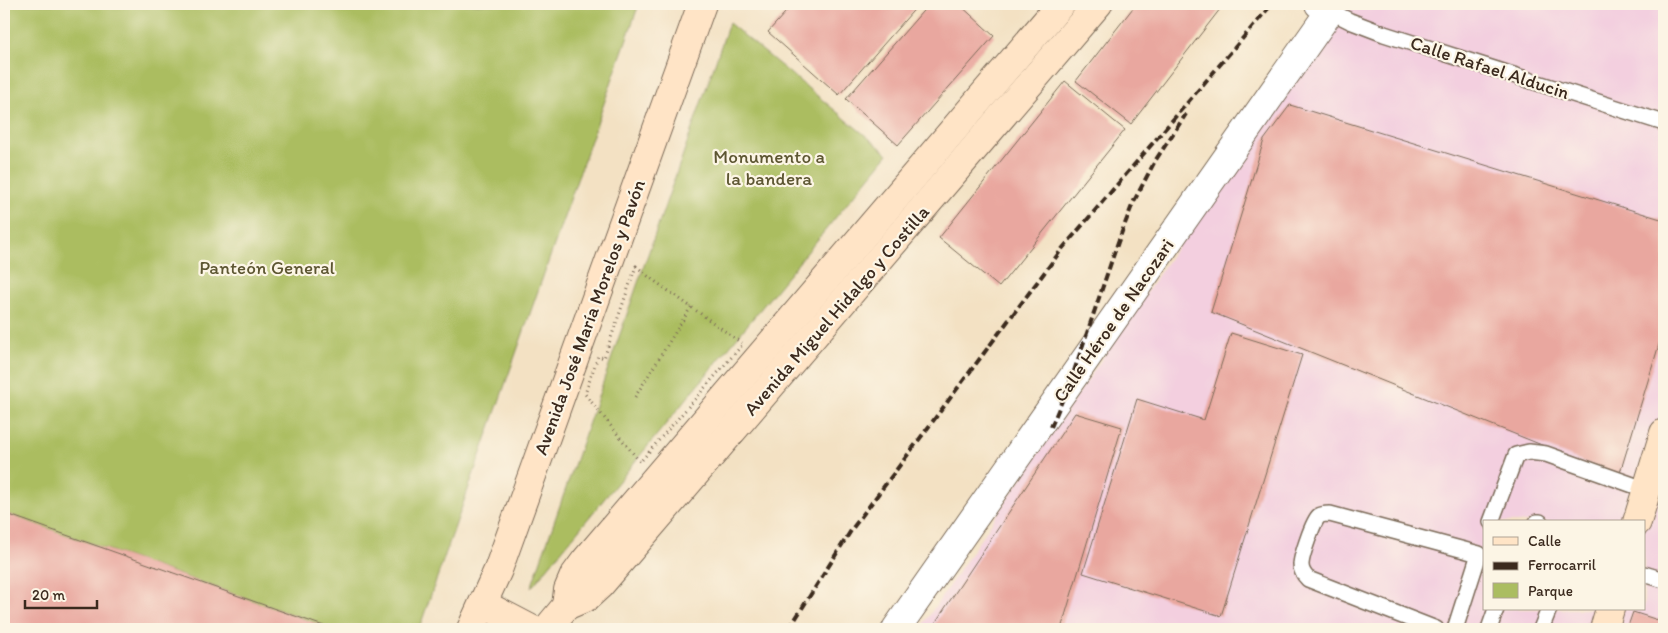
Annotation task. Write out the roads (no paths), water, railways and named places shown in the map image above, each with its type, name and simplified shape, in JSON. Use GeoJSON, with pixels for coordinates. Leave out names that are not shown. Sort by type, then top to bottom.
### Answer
{"type":"FeatureCollection","features":[{"type":"Feature","properties":{"kind":"main road","name":"Avenida José María Morelos y Pavón"},"geometry":{"type":"LineString","coordinates":[[471,629],[501,561],[702,4]]}},
{"type":"Feature","properties":{"kind":"main road","name":"Avenida Miguel Hidalgo y Costilla"},"geometry":{"type":"LineString","coordinates":[[547,629],[566,606],[587,597],[600,585],[1098,4]]}},
{"type":"Feature","properties":{"kind":"main road"},"geometry":{"type":"LineString","coordinates":[[1054,12],[1069,38]]}},
{"type":"Feature","properties":{"kind":"main road","name":"Avenida Miguel Hidalgo y Costilla"},"geometry":{"type":"LineString","coordinates":[[566,606],[571,583],[585,561],[1054,12]]}},
{"type":"Feature","properties":{"kind":"main road"},"geometry":{"type":"LineString","coordinates":[[931,156],[953,174]]}},
{"type":"Feature","properties":{"kind":"main road"},"geometry":{"type":"LineString","coordinates":[[1638,520],[1664,433]]}},
{"type":"Feature","properties":{"kind":"main road"},"geometry":{"type":"LineString","coordinates":[[483,604],[531,629]]}},
{"type":"Feature","properties":{"kind":"main road"},"geometry":{"type":"LineString","coordinates":[[1604,629],[1610,610]]}},
{"type":"Feature","properties":{"kind":"street","name":"Calle Héroe de Nacozari"},"geometry":{"type":"LineString","coordinates":[[896,629],[1324,7]]}},
{"type":"Feature","properties":{"kind":"lane","name":"Calle Rafael Alducin"},"geometry":{"type":"LineString","coordinates":[[1324,7],[1350,21],[1384,34],[1664,123]]}},
{"type":"Feature","properties":{"kind":"lane"},"geometry":{"type":"LineString","coordinates":[[1492,520],[1516,455],[1529,452],[1546,454],[1647,490]]}},
{"type":"Feature","properties":{"kind":"lane"},"geometry":{"type":"LineString","coordinates":[[1436,629],[1308,579],[1303,573],[1301,565],[1312,524],[1318,517],[1330,514],[1482,548],[1455,629]]}},
{"type":"Feature","properties":{"kind":"lane"},"geometry":{"type":"LineString","coordinates":[[1646,575],[1664,580]]}},
{"type":"Feature","properties":{"kind":"lane"},"geometry":{"type":"LineString","coordinates":[[1489,629],[1496,610]]}},
{"type":"Feature","properties":{"kind":"lane"},"geometry":{"type":"LineString","coordinates":[[1541,629],[1549,610]]}},
{"type":"Feature","properties":{"kind":"railway"},"geometry":{"type":"LineString","coordinates":[[789,629],[852,529],[1062,249],[1272,4]]}},
{"type":"Feature","properties":{"kind":"railway"},"geometry":{"type":"LineString","coordinates":[[1051,427],[1072,377],[1133,203],[1155,161],[1186,114]]}},
{"type":"Feature","properties":{"kind":"park label","name":"Monumento a la bandera"},"geometry":{"type":"Point","coordinates":[769,167]}},
{"type":"Feature","properties":{"kind":"park label","name":"Panteón General"},"geometry":{"type":"Point","coordinates":[267,267]}}]}
